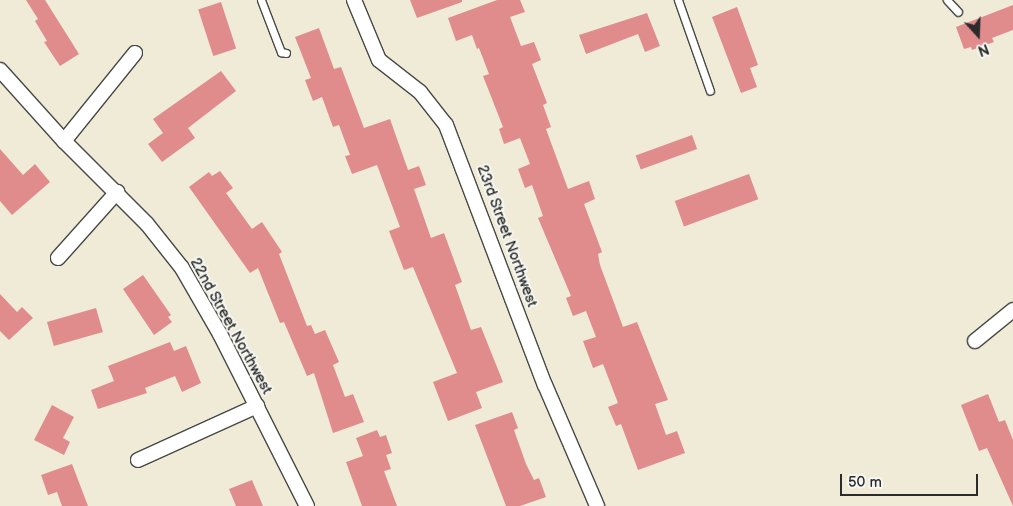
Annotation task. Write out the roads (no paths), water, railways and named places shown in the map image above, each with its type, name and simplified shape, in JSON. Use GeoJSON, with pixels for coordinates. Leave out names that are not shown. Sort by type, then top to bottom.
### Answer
{"type":"FeatureCollection","features":[{"type":"Feature","properties":{"kind":"street","name":"23rd Street Northwest"},"geometry":{"type":"LineString","coordinates":[[354,0],[379,60],[420,92],[446,124],[545,385],[597,506]]}},
{"type":"Feature","properties":{"kind":"street"},"geometry":{"type":"LineString","coordinates":[[64,141],[135,53]]}},
{"type":"Feature","properties":{"kind":"street","name":"22nd Street Northwest"},"geometry":{"type":"LineString","coordinates":[[0,70],[64,141],[117,192],[182,268],[257,406],[307,506]]}},
{"type":"Feature","properties":{"kind":"street"},"geometry":{"type":"LineString","coordinates":[[58,258],[117,192]]}},
{"type":"Feature","properties":{"kind":"street"},"geometry":{"type":"LineString","coordinates":[[975,341],[1013,310]]}},
{"type":"Feature","properties":{"kind":"street"},"geometry":{"type":"LineString","coordinates":[[138,460],[257,406]]}},
{"type":"Feature","properties":{"kind":"lane"},"geometry":{"type":"LineString","coordinates":[[261,0],[281,52],[286,53]]}},
{"type":"Feature","properties":{"kind":"lane"},"geometry":{"type":"LineString","coordinates":[[678,0],[710,91]]}},
{"type":"Feature","properties":{"kind":"lane"},"geometry":{"type":"LineString","coordinates":[[947,0],[958,12]]}}]}
